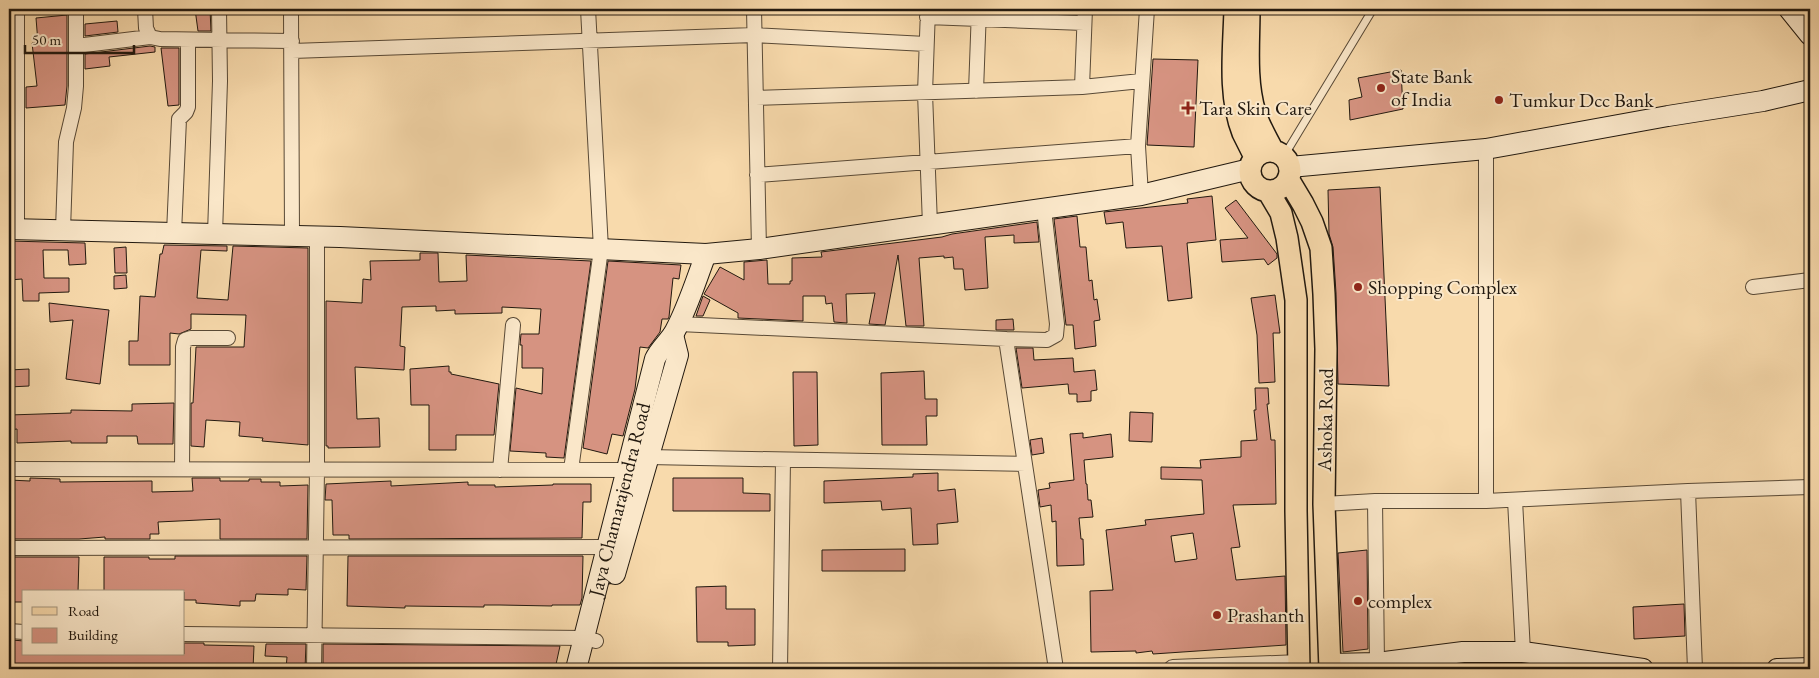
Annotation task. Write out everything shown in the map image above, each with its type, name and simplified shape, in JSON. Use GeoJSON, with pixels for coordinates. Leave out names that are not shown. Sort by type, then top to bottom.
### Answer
{"type":"FeatureCollection","features":[{"type":"Feature","properties":{"kind":"main road","name":"Ashoka Road"},"geometry":{"type":"LineString","coordinates":[[1235,9],[1234,83],[1237,112],[1243,132],[1273,163],[1303,204],[1321,248],[1326,358],[1324,504],[1330,666]]}},
{"type":"Feature","properties":{"kind":"main road","name":"Ashoka Road"},"geometry":{"type":"LineString","coordinates":[[1249,9],[1249,77],[1252,101],[1273,163]]}},
{"type":"Feature","properties":{"kind":"main road"},"geometry":{"type":"LineString","coordinates":[[1789,9],[1808,26]]}},
{"type":"Feature","properties":{"kind":"main road"},"geometry":{"type":"LineString","coordinates":[[13,228],[317,236],[706,254],[759,249],[1141,195],[1273,163],[1486,149],[1763,101],[1810,90]]}},
{"type":"Feature","properties":{"kind":"main road","name":"Ashoka Road"},"geometry":{"type":"LineString","coordinates":[[1273,163],[1253,181],[1262,189],[1268,191],[1281,213],[1296,300],[1296,511],[1299,666]]}},
{"type":"Feature","properties":{"kind":"main road"},"geometry":{"type":"LineString","coordinates":[[1268,191],[1282,187],[1273,163]]}},
{"type":"Feature","properties":{"kind":"main road","name":"Jaya Chamarajendra Road"},"geometry":{"type":"LineString","coordinates":[[576,669],[590,639],[640,466],[655,359],[659,350],[676,330],[706,254]]}},
{"type":"Feature","properties":{"kind":"main road","name":"Jaya Chamarajendra Road"},"geometry":{"type":"LineString","coordinates":[[586,669],[608,547],[640,466]]}},
{"type":"Feature","properties":{"kind":"main road"},"geometry":{"type":"LineString","coordinates":[[1330,666],[1377,663],[1463,652],[1523,652],[1643,669]]}},
{"type":"Feature","properties":{"kind":"main road"},"geometry":{"type":"LineString","coordinates":[[1777,669],[1810,668]]}},
{"type":"Feature","properties":{"kind":"street"},"geometry":{"type":"LineString","coordinates":[[13,228],[13,56],[18,9]]}},
{"type":"Feature","properties":{"kind":"street"},"geometry":{"type":"LineString","coordinates":[[63,230],[64,171],[68,127],[74,108],[76,86],[76,9]]}},
{"type":"Feature","properties":{"kind":"street"},"geometry":{"type":"LineString","coordinates":[[145,9],[146,28],[150,37]]}},
{"type":"Feature","properties":{"kind":"street"},"geometry":{"type":"LineString","coordinates":[[215,234],[220,81],[219,9]]}},
{"type":"Feature","properties":{"kind":"street"},"geometry":{"type":"LineString","coordinates":[[291,9],[292,236]]}},
{"type":"Feature","properties":{"kind":"street"},"geometry":{"type":"LineString","coordinates":[[571,470],[601,249],[588,9]]}},
{"type":"Feature","properties":{"kind":"street"},"geometry":{"type":"LineString","coordinates":[[754,9],[759,249]]}},
{"type":"Feature","properties":{"kind":"street"},"geometry":{"type":"LineString","coordinates":[[1082,87],[1085,9]]}},
{"type":"Feature","properties":{"kind":"street"},"geometry":{"type":"LineString","coordinates":[[1141,195],[1138,146],[1147,9]]}},
{"type":"Feature","properties":{"kind":"street"},"geometry":{"type":"LineString","coordinates":[[930,225],[925,93],[927,13],[979,14],[1084,24]]}},
{"type":"Feature","properties":{"kind":"street"},"geometry":{"type":"LineString","coordinates":[[976,91],[979,14]]}},
{"type":"Feature","properties":{"kind":"street"},"geometry":{"type":"LineString","coordinates":[[76,46],[150,37],[188,41],[220,40],[292,46],[590,42],[754,35],[926,44]]}},
{"type":"Feature","properties":{"kind":"street"},"geometry":{"type":"LineString","coordinates":[[174,233],[179,119],[188,107],[188,41]]}},
{"type":"Feature","properties":{"kind":"street"},"geometry":{"type":"LineString","coordinates":[[756,98],[1082,87],[1141,81]]}},
{"type":"Feature","properties":{"kind":"street"},"geometry":{"type":"LineString","coordinates":[[757,175],[1138,146]]}},
{"type":"Feature","properties":{"kind":"street"},"geometry":{"type":"LineString","coordinates":[[1486,149],[1486,501]]}},
{"type":"Feature","properties":{"kind":"street"},"geometry":{"type":"LineString","coordinates":[[676,330],[1047,340],[1056,335],[1057,324],[1044,209]]}},
{"type":"Feature","properties":{"kind":"street"},"geometry":{"type":"LineString","coordinates":[[314,669],[316,636],[317,236]]}},
{"type":"Feature","properties":{"kind":"street"},"geometry":{"type":"LineString","coordinates":[[1753,287],[1810,280]]}},
{"type":"Feature","properties":{"kind":"street"},"geometry":{"type":"LineString","coordinates":[[500,470],[513,325]]}},
{"type":"Feature","properties":{"kind":"street"},"geometry":{"type":"LineString","coordinates":[[182,469],[183,347],[185,340],[191,338],[228,338]]}},
{"type":"Feature","properties":{"kind":"street"},"geometry":{"type":"LineString","coordinates":[[1006,339],[1056,669]]}},
{"type":"Feature","properties":{"kind":"street"},"geometry":{"type":"LineString","coordinates":[[9,469],[571,470],[784,460],[1025,464]]}},
{"type":"Feature","properties":{"kind":"street"},"geometry":{"type":"LineString","coordinates":[[780,669],[784,460]]}},
{"type":"Feature","properties":{"kind":"street"},"geometry":{"type":"LineString","coordinates":[[1324,504],[1375,501],[1515,500],[1810,486]]}},
{"type":"Feature","properties":{"kind":"street"},"geometry":{"type":"LineString","coordinates":[[1688,491],[1695,669]]}},
{"type":"Feature","properties":{"kind":"street"},"geometry":{"type":"LineString","coordinates":[[1515,500],[1523,652]]}},
{"type":"Feature","properties":{"kind":"street"},"geometry":{"type":"LineString","coordinates":[[1375,501],[1377,663]]}},
{"type":"Feature","properties":{"kind":"street"},"geometry":{"type":"LineString","coordinates":[[9,548],[608,547]]}},
{"type":"Feature","properties":{"kind":"street"},"geometry":{"type":"LineString","coordinates":[[9,631],[22,632]]}},
{"type":"Feature","properties":{"kind":"street"},"geometry":{"type":"LineString","coordinates":[[185,634],[590,639]]}},
{"type":"Feature","properties":{"kind":"street"},"geometry":{"type":"LineString","coordinates":[[1173,669],[1299,666]]}},
{"type":"Feature","properties":{"kind":"lane"},"geometry":{"type":"LineString","coordinates":[[1273,163],[1373,9]]}},
{"type":"Feature","properties":{"kind":"building"},"geometry":{"type":"Polygon","coordinates":[[[195,9],[210,9],[211,31],[198,31],[195,9]]]}},
{"type":"Feature","properties":{"kind":"building"},"geometry":{"type":"Polygon","coordinates":[[[67,15],[67,86],[65,105],[26,108],[26,87],[37,86],[32,43],[38,43],[36,18],[67,15]]]}},
{"type":"Feature","properties":{"kind":"building"},"geometry":{"type":"Polygon","coordinates":[[[117,21],[118,32],[85,36],[85,24],[117,21]]]}},
{"type":"Feature","properties":{"kind":"building"},"geometry":{"type":"Polygon","coordinates":[[[155,47],[155,52],[109,57],[110,66],[85,69],[85,54],[155,47]]]}},
{"type":"Feature","properties":{"kind":"building"},"geometry":{"type":"Polygon","coordinates":[[[161,48],[179,48],[179,105],[168,106],[161,48]]]}},
{"type":"Feature","properties":{"kind":"building"},"geometry":{"type":"Polygon","coordinates":[[[1153,59],[1198,60],[1194,147],[1147,145],[1153,59]]]}},
{"type":"Feature","properties":{"kind":"building","name":"State Bank of India"},"geometry":{"type":"Polygon","coordinates":[[[1401,70],[1403,109],[1350,120],[1349,100],[1362,97],[1358,78],[1401,70]]]}},
{"type":"Feature","properties":{"kind":"building","name":"Shopping Complex"},"geometry":{"type":"Polygon","coordinates":[[[1380,187],[1389,386],[1338,384],[1336,293],[1333,247],[1329,234],[1328,190],[1380,187]]]}},
{"type":"Feature","properties":{"kind":"building"},"geometry":{"type":"Polygon","coordinates":[[[1212,196],[1216,240],[1187,243],[1192,298],[1168,301],[1162,246],[1126,248],[1123,222],[1106,224],[1104,212],[1188,203],[1187,199],[1212,196]]]}},
{"type":"Feature","properties":{"kind":"building"},"geometry":{"type":"Polygon","coordinates":[[[1236,200],[1277,254],[1277,258],[1268,265],[1264,259],[1222,262],[1220,240],[1248,238],[1225,208],[1236,200]]]}},
{"type":"Feature","properties":{"kind":"building"},"geometry":{"type":"Polygon","coordinates":[[[1077,216],[1080,247],[1086,247],[1089,281],[1092,280],[1094,300],[1097,299],[1100,320],[1094,321],[1096,346],[1075,349],[1073,325],[1066,325],[1054,219],[1077,216]]]}},
{"type":"Feature","properties":{"kind":"building"},"geometry":{"type":"Polygon","coordinates":[[[1037,222],[1039,242],[1014,243],[1014,235],[985,237],[988,288],[965,290],[963,269],[954,269],[953,257],[919,258],[924,326],[906,326],[898,255],[885,325],[869,324],[875,293],[846,294],[847,323],[834,322],[832,303],[826,304],[825,296],[803,296],[803,321],[738,318],[738,313],[704,294],[720,267],[744,280],[744,262],[767,260],[768,284],[790,284],[790,281],[792,281],[792,258],[822,257],[821,252],[942,237],[1037,222]]]}},
{"type":"Feature","properties":{"kind":"building"},"geometry":{"type":"Polygon","coordinates":[[[9,241],[85,243],[86,264],[69,265],[68,250],[43,250],[44,278],[69,278],[69,292],[39,293],[39,301],[23,301],[22,279],[9,280],[9,241]]]}},
{"type":"Feature","properties":{"kind":"building"},"geometry":{"type":"Polygon","coordinates":[[[164,245],[227,246],[227,251],[201,250],[197,298],[228,300],[233,246],[308,248],[308,445],[262,441],[263,438],[239,436],[240,422],[206,420],[204,447],[191,446],[191,403],[193,403],[196,347],[244,347],[246,315],[191,314],[191,329],[179,334],[170,333],[170,365],[129,365],[129,341],[138,341],[140,296],[155,297],[160,254],[162,254],[164,245]]]}},
{"type":"Feature","properties":{"kind":"building"},"geometry":{"type":"Polygon","coordinates":[[[126,247],[127,273],[115,273],[114,248],[126,247]]]}},
{"type":"Feature","properties":{"kind":"building"},"geometry":{"type":"Polygon","coordinates":[[[420,253],[438,253],[439,282],[467,281],[466,255],[591,261],[564,458],[546,457],[546,453],[510,451],[516,388],[542,394],[543,368],[522,368],[522,345],[520,345],[521,334],[539,334],[541,309],[502,307],[502,313],[455,314],[455,310],[436,311],[436,306],[402,307],[400,346],[405,347],[404,370],[355,367],[357,419],[379,418],[380,447],[328,448],[326,446],[326,301],[362,303],[363,279],[371,280],[370,261],[420,260],[420,253]]]}},
{"type":"Feature","properties":{"kind":"building"},"geometry":{"type":"Polygon","coordinates":[[[608,261],[681,265],[679,279],[673,278],[668,319],[662,319],[660,332],[648,348],[640,347],[635,389],[623,436],[612,434],[607,454],[583,448],[608,261]]]}},
{"type":"Feature","properties":{"kind":"building"},"geometry":{"type":"Polygon","coordinates":[[[126,275],[127,288],[114,289],[114,276],[126,275]]]}},
{"type":"Feature","properties":{"kind":"building"},"geometry":{"type":"Polygon","coordinates":[[[1275,295],[1280,333],[1273,333],[1275,382],[1259,383],[1257,335],[1251,298],[1275,295]]]}},
{"type":"Feature","properties":{"kind":"building"},"geometry":{"type":"Polygon","coordinates":[[[703,296],[710,300],[703,316],[696,316],[703,296]]]}},
{"type":"Feature","properties":{"kind":"building"},"geometry":{"type":"Polygon","coordinates":[[[49,303],[109,310],[100,384],[66,379],[73,320],[50,322],[49,303]]]}},
{"type":"Feature","properties":{"kind":"building"},"geometry":{"type":"Polygon","coordinates":[[[1013,319],[1014,330],[996,330],[996,320],[1013,319]]]}},
{"type":"Feature","properties":{"kind":"building"},"geometry":{"type":"Polygon","coordinates":[[[1016,348],[1033,348],[1034,360],[1073,358],[1074,372],[1095,370],[1097,390],[1091,391],[1091,401],[1077,402],[1077,394],[1069,394],[1068,384],[1022,388],[1016,348]]]}},
{"type":"Feature","properties":{"kind":"building"},"geometry":{"type":"Polygon","coordinates":[[[449,366],[451,374],[499,384],[494,435],[456,435],[456,450],[429,450],[429,405],[411,405],[410,369],[449,366]]]}},
{"type":"Feature","properties":{"kind":"building"},"geometry":{"type":"Polygon","coordinates":[[[29,369],[29,386],[9,387],[9,370],[29,369]]]}},
{"type":"Feature","properties":{"kind":"building"},"geometry":{"type":"Polygon","coordinates":[[[924,371],[925,399],[937,399],[937,416],[926,416],[927,445],[882,445],[881,373],[924,371]]]}},
{"type":"Feature","properties":{"kind":"building"},"geometry":{"type":"Polygon","coordinates":[[[793,372],[817,372],[818,445],[794,446],[793,372]]]}},
{"type":"Feature","properties":{"kind":"building"},"geometry":{"type":"Polygon","coordinates":[[[1255,388],[1268,388],[1269,404],[1267,404],[1271,440],[1275,440],[1276,504],[1233,505],[1240,547],[1231,548],[1236,580],[1285,576],[1286,645],[1153,654],[1152,651],[1136,653],[1136,651],[1091,652],[1090,591],[1113,590],[1106,530],[1146,525],[1145,520],[1204,514],[1202,480],[1161,479],[1161,467],[1201,468],[1200,460],[1241,457],[1241,441],[1257,440],[1254,410],[1256,410],[1255,388]],[[1193,533],[1171,536],[1175,562],[1197,559],[1193,533]]]}},
{"type":"Feature","properties":{"kind":"building"},"geometry":{"type":"Polygon","coordinates":[[[174,403],[173,444],[138,444],[137,436],[107,436],[107,443],[71,443],[71,441],[17,443],[17,429],[9,430],[9,415],[71,413],[71,410],[132,411],[132,404],[174,403]]]}},
{"type":"Feature","properties":{"kind":"building"},"geometry":{"type":"Polygon","coordinates":[[[1130,412],[1153,413],[1152,442],[1129,441],[1130,412]]]}},
{"type":"Feature","properties":{"kind":"building"},"geometry":{"type":"Polygon","coordinates":[[[1083,433],[1083,438],[1111,434],[1113,457],[1084,460],[1088,500],[1091,500],[1093,517],[1079,518],[1081,539],[1083,539],[1084,565],[1057,566],[1056,521],[1052,522],[1051,505],[1040,507],[1038,490],[1050,488],[1049,483],[1074,480],[1070,434],[1083,433]]]}},
{"type":"Feature","properties":{"kind":"building"},"geometry":{"type":"Polygon","coordinates":[[[1042,438],[1044,453],[1032,455],[1030,440],[1042,438]]]}},
{"type":"Feature","properties":{"kind":"building"},"geometry":{"type":"Polygon","coordinates":[[[938,473],[938,491],[955,489],[958,522],[937,524],[938,544],[913,545],[911,508],[882,510],[881,501],[824,503],[824,481],[913,477],[913,474],[938,473]]]}},
{"type":"Feature","properties":{"kind":"building"},"geometry":{"type":"Polygon","coordinates":[[[30,478],[60,479],[60,482],[152,481],[152,492],[193,491],[192,478],[220,478],[220,481],[261,479],[261,482],[280,482],[280,486],[308,485],[307,539],[220,539],[220,519],[158,522],[159,534],[150,534],[150,539],[105,539],[105,537],[10,539],[9,480],[30,481],[30,478]]]}},
{"type":"Feature","properties":{"kind":"building"},"geometry":{"type":"Polygon","coordinates":[[[673,478],[743,478],[743,493],[770,494],[770,511],[673,511],[673,478]]]}},
{"type":"Feature","properties":{"kind":"building"},"geometry":{"type":"Polygon","coordinates":[[[391,481],[391,486],[468,482],[468,485],[495,485],[495,487],[591,484],[591,502],[583,502],[582,538],[349,539],[349,535],[333,535],[332,500],[325,500],[326,484],[391,481]]]}},
{"type":"Feature","properties":{"kind":"building"},"geometry":{"type":"Polygon","coordinates":[[[905,549],[905,571],[822,571],[822,550],[905,549]]]}},
{"type":"Feature","properties":{"kind":"building","name":"complex"},"geometry":{"type":"Polygon","coordinates":[[[1367,550],[1368,649],[1343,652],[1338,553],[1367,550]]]}},
{"type":"Feature","properties":{"kind":"building"},"geometry":{"type":"Polygon","coordinates":[[[175,556],[307,556],[306,590],[288,589],[288,595],[256,594],[255,601],[240,601],[240,606],[196,603],[196,600],[185,600],[185,590],[104,590],[104,557],[175,559],[175,556]]]}},
{"type":"Feature","properties":{"kind":"building"},"geometry":{"type":"Polygon","coordinates":[[[348,556],[583,556],[582,598],[580,605],[552,606],[405,606],[405,608],[347,606],[348,556]]]}},
{"type":"Feature","properties":{"kind":"building"},"geometry":{"type":"Polygon","coordinates":[[[10,557],[79,557],[78,590],[22,590],[22,602],[9,602],[10,557]]]}},
{"type":"Feature","properties":{"kind":"building"},"geometry":{"type":"Polygon","coordinates":[[[726,586],[726,609],[755,609],[755,645],[728,646],[728,642],[697,642],[696,587],[726,586]]]}},
{"type":"Feature","properties":{"kind":"building"},"geometry":{"type":"Polygon","coordinates":[[[1684,604],[1685,636],[1634,639],[1633,607],[1684,604]]]}},
{"type":"Feature","properties":{"kind":"building"},"geometry":{"type":"Polygon","coordinates":[[[12,640],[22,641],[22,656],[185,656],[185,643],[254,646],[253,669],[82,669],[9,666],[9,647],[11,647],[12,640]]]}},
{"type":"Feature","properties":{"kind":"building"},"geometry":{"type":"Polygon","coordinates":[[[266,644],[306,644],[305,669],[286,669],[287,657],[265,656],[266,644]]]}},
{"type":"Feature","properties":{"kind":"building"},"geometry":{"type":"Polygon","coordinates":[[[323,644],[560,646],[555,669],[323,669],[323,644]]]}},
{"type":"Feature","properties":{"kind":"place","name":"State Bank of India"},"geometry":{"type":"Point","coordinates":[1381,88]}},
{"type":"Feature","properties":{"kind":"place","name":"Tumkur Dcc Bank"},"geometry":{"type":"Point","coordinates":[1499,100]}},
{"type":"Feature","properties":{"kind":"place","name":"Tara Skin Care"},"geometry":{"type":"Point","coordinates":[1188,108]}},
{"type":"Feature","properties":{"kind":"place","name":"Shopping Complex"},"geometry":{"type":"Point","coordinates":[1358,287]}},
{"type":"Feature","properties":{"kind":"place","name":"complex"},"geometry":{"type":"Point","coordinates":[1358,601]}},
{"type":"Feature","properties":{"kind":"place","name":"Prashanth"},"geometry":{"type":"Point","coordinates":[1217,615]}}]}
